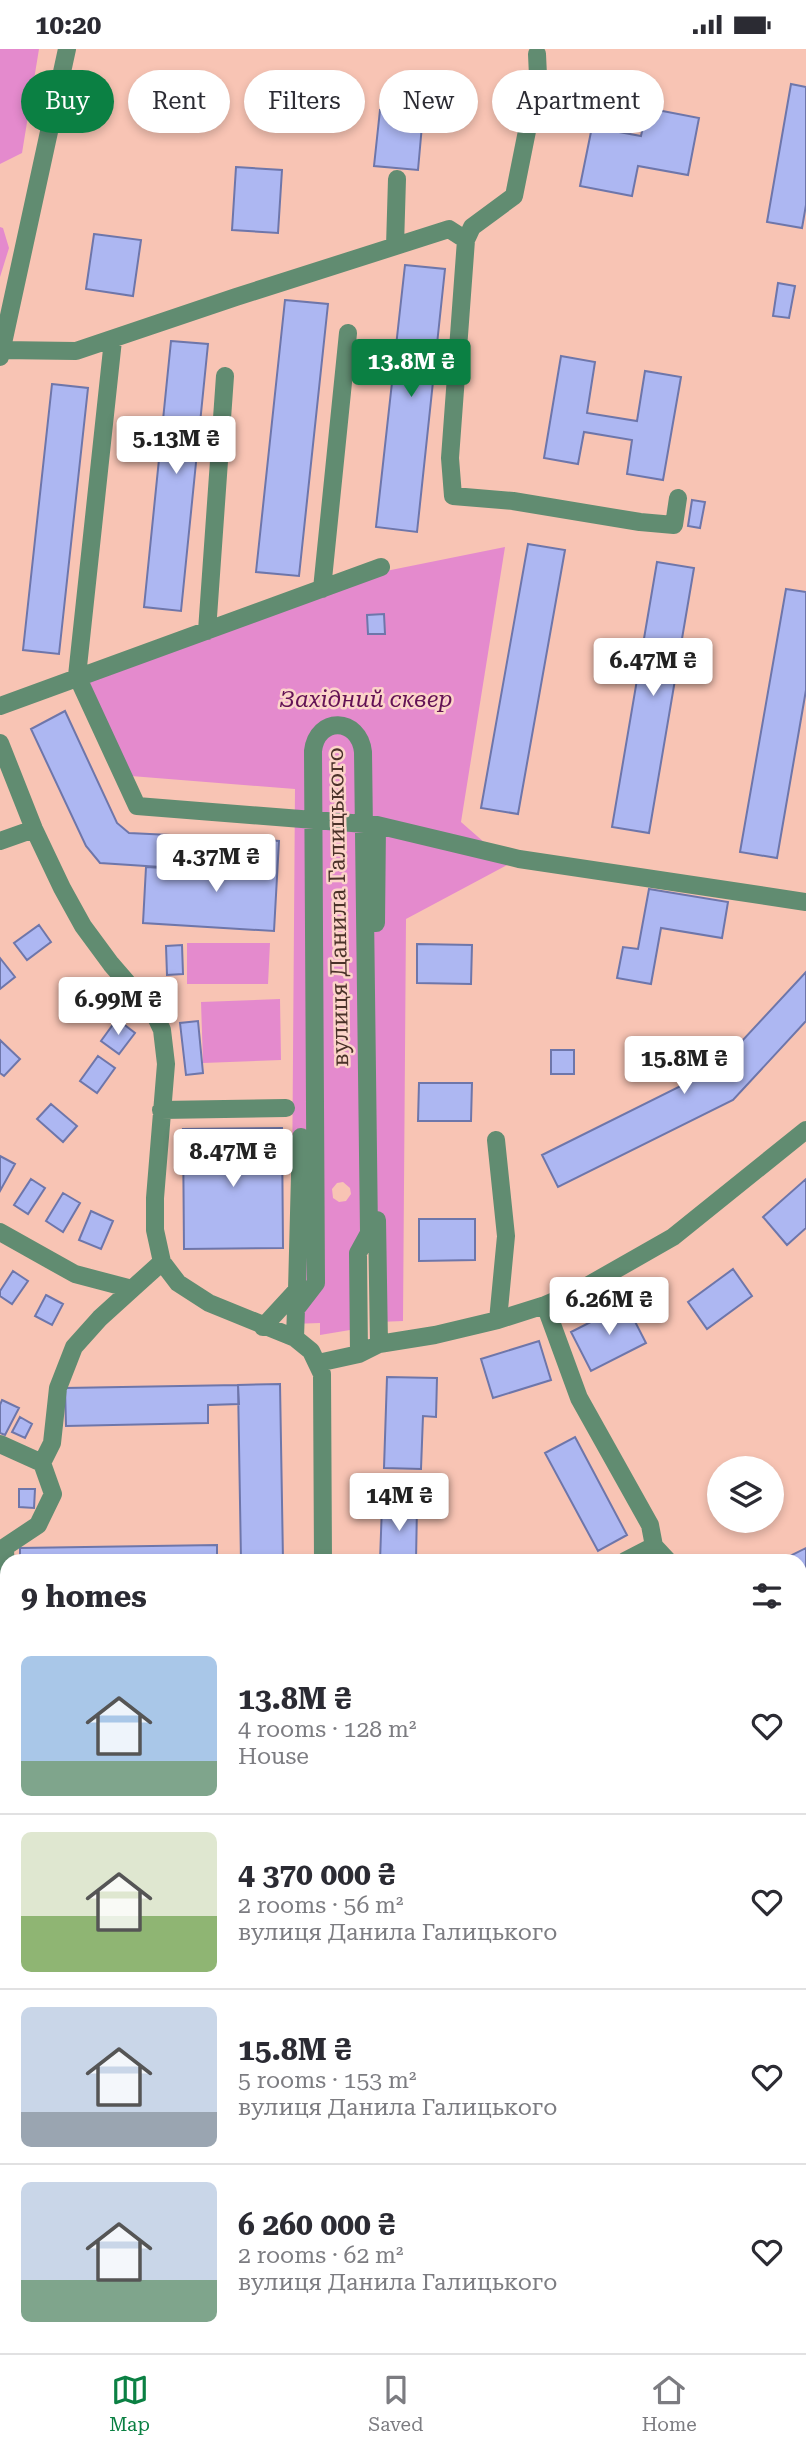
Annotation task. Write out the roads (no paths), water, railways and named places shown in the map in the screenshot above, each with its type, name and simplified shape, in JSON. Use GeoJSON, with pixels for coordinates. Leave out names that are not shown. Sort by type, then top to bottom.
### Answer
{"type":"FeatureCollection","features":[{"type":"Feature","properties":{"kind":"street"},"geometry":{"type":"LineString","coordinates":[[67,49],[1,353],[76,351],[449,229],[466,240]]}},
{"type":"Feature","properties":{"kind":"street"},"geometry":{"type":"LineString","coordinates":[[537,54],[538,76],[514,196],[472,227],[466,240],[450,457],[453,496],[513,501],[674,525],[678,498]]}},
{"type":"Feature","properties":{"kind":"street"},"geometry":{"type":"LineString","coordinates":[[395,246],[397,179]]}},
{"type":"Feature","properties":{"kind":"street"},"geometry":{"type":"LineString","coordinates":[[322,589],[348,333]]}},
{"type":"Feature","properties":{"kind":"street"},"geometry":{"type":"LineString","coordinates":[[113,340],[77,676],[137,806],[370,824],[519,859],[806,902]]}},
{"type":"Feature","properties":{"kind":"street"},"geometry":{"type":"LineString","coordinates":[[207,631],[225,376]]}},
{"type":"Feature","properties":{"kind":"street"},"geometry":{"type":"LineString","coordinates":[[0,706],[381,567]]}},
{"type":"Feature","properties":{"kind":"street","name":"вулиця Данила Галицького"},"geometry":{"type":"LineString","coordinates":[[295,1338],[296,1309],[316,1283],[314,743],[323,729],[339,725],[354,730],[362,744],[370,824],[369,1233],[358,1253],[359,1354]]}},
{"type":"Feature","properties":{"kind":"street"},"geometry":{"type":"LineString","coordinates":[[0,743],[34,829],[83,926],[111,964],[155,1015],[162,1030],[166,1065],[155,1198],[155,1230],[162,1262],[178,1283],[209,1303],[295,1338],[311,1351],[323,1374],[323,1554]]}},
{"type":"Feature","properties":{"kind":"street"},"geometry":{"type":"LineString","coordinates":[[370,824],[376,937],[379,1344]]}},
{"type":"Feature","properties":{"kind":"street"},"geometry":{"type":"LineString","coordinates":[[0,841],[34,829]]}},
{"type":"Feature","properties":{"kind":"street"},"geometry":{"type":"LineString","coordinates":[[162,1110],[286,1108]]}},
{"type":"Feature","properties":{"kind":"street"},"geometry":{"type":"LineString","coordinates":[[318,1363],[359,1354],[379,1344],[435,1335],[498,1320],[545,1305],[591,1284],[673,1237],[714,1207],[806,1130]]}},
{"type":"Feature","properties":{"kind":"street"},"geometry":{"type":"LineString","coordinates":[[263,1327],[297,1290],[301,1137]]}},
{"type":"Feature","properties":{"kind":"street"},"geometry":{"type":"LineString","coordinates":[[496,1140],[506,1236],[498,1320]]}},
{"type":"Feature","properties":{"kind":"street"},"geometry":{"type":"LineString","coordinates":[[0,1232],[75,1274],[132,1289]]}},
{"type":"Feature","properties":{"kind":"street"},"geometry":{"type":"LineString","coordinates":[[42,1464],[52,1443],[58,1388],[74,1347],[100,1318],[162,1262]]}},
{"type":"Feature","properties":{"kind":"street"},"geometry":{"type":"LineString","coordinates":[[545,1305],[579,1398],[650,1525],[654,1546],[661,1554]]}},
{"type":"Feature","properties":{"kind":"street"},"geometry":{"type":"LineString","coordinates":[[0,1444],[42,1464],[53,1494],[37,1525],[5,1547],[5,1554]]}},
{"type":"Feature","properties":{"kind":"street"},"geometry":{"type":"LineString","coordinates":[[639,1554],[654,1546]]}},
{"type":"Feature","properties":{"kind":"park label","name":"Західний сквер"},"geometry":{"type":"Point","coordinates":[366,699]}}]}
